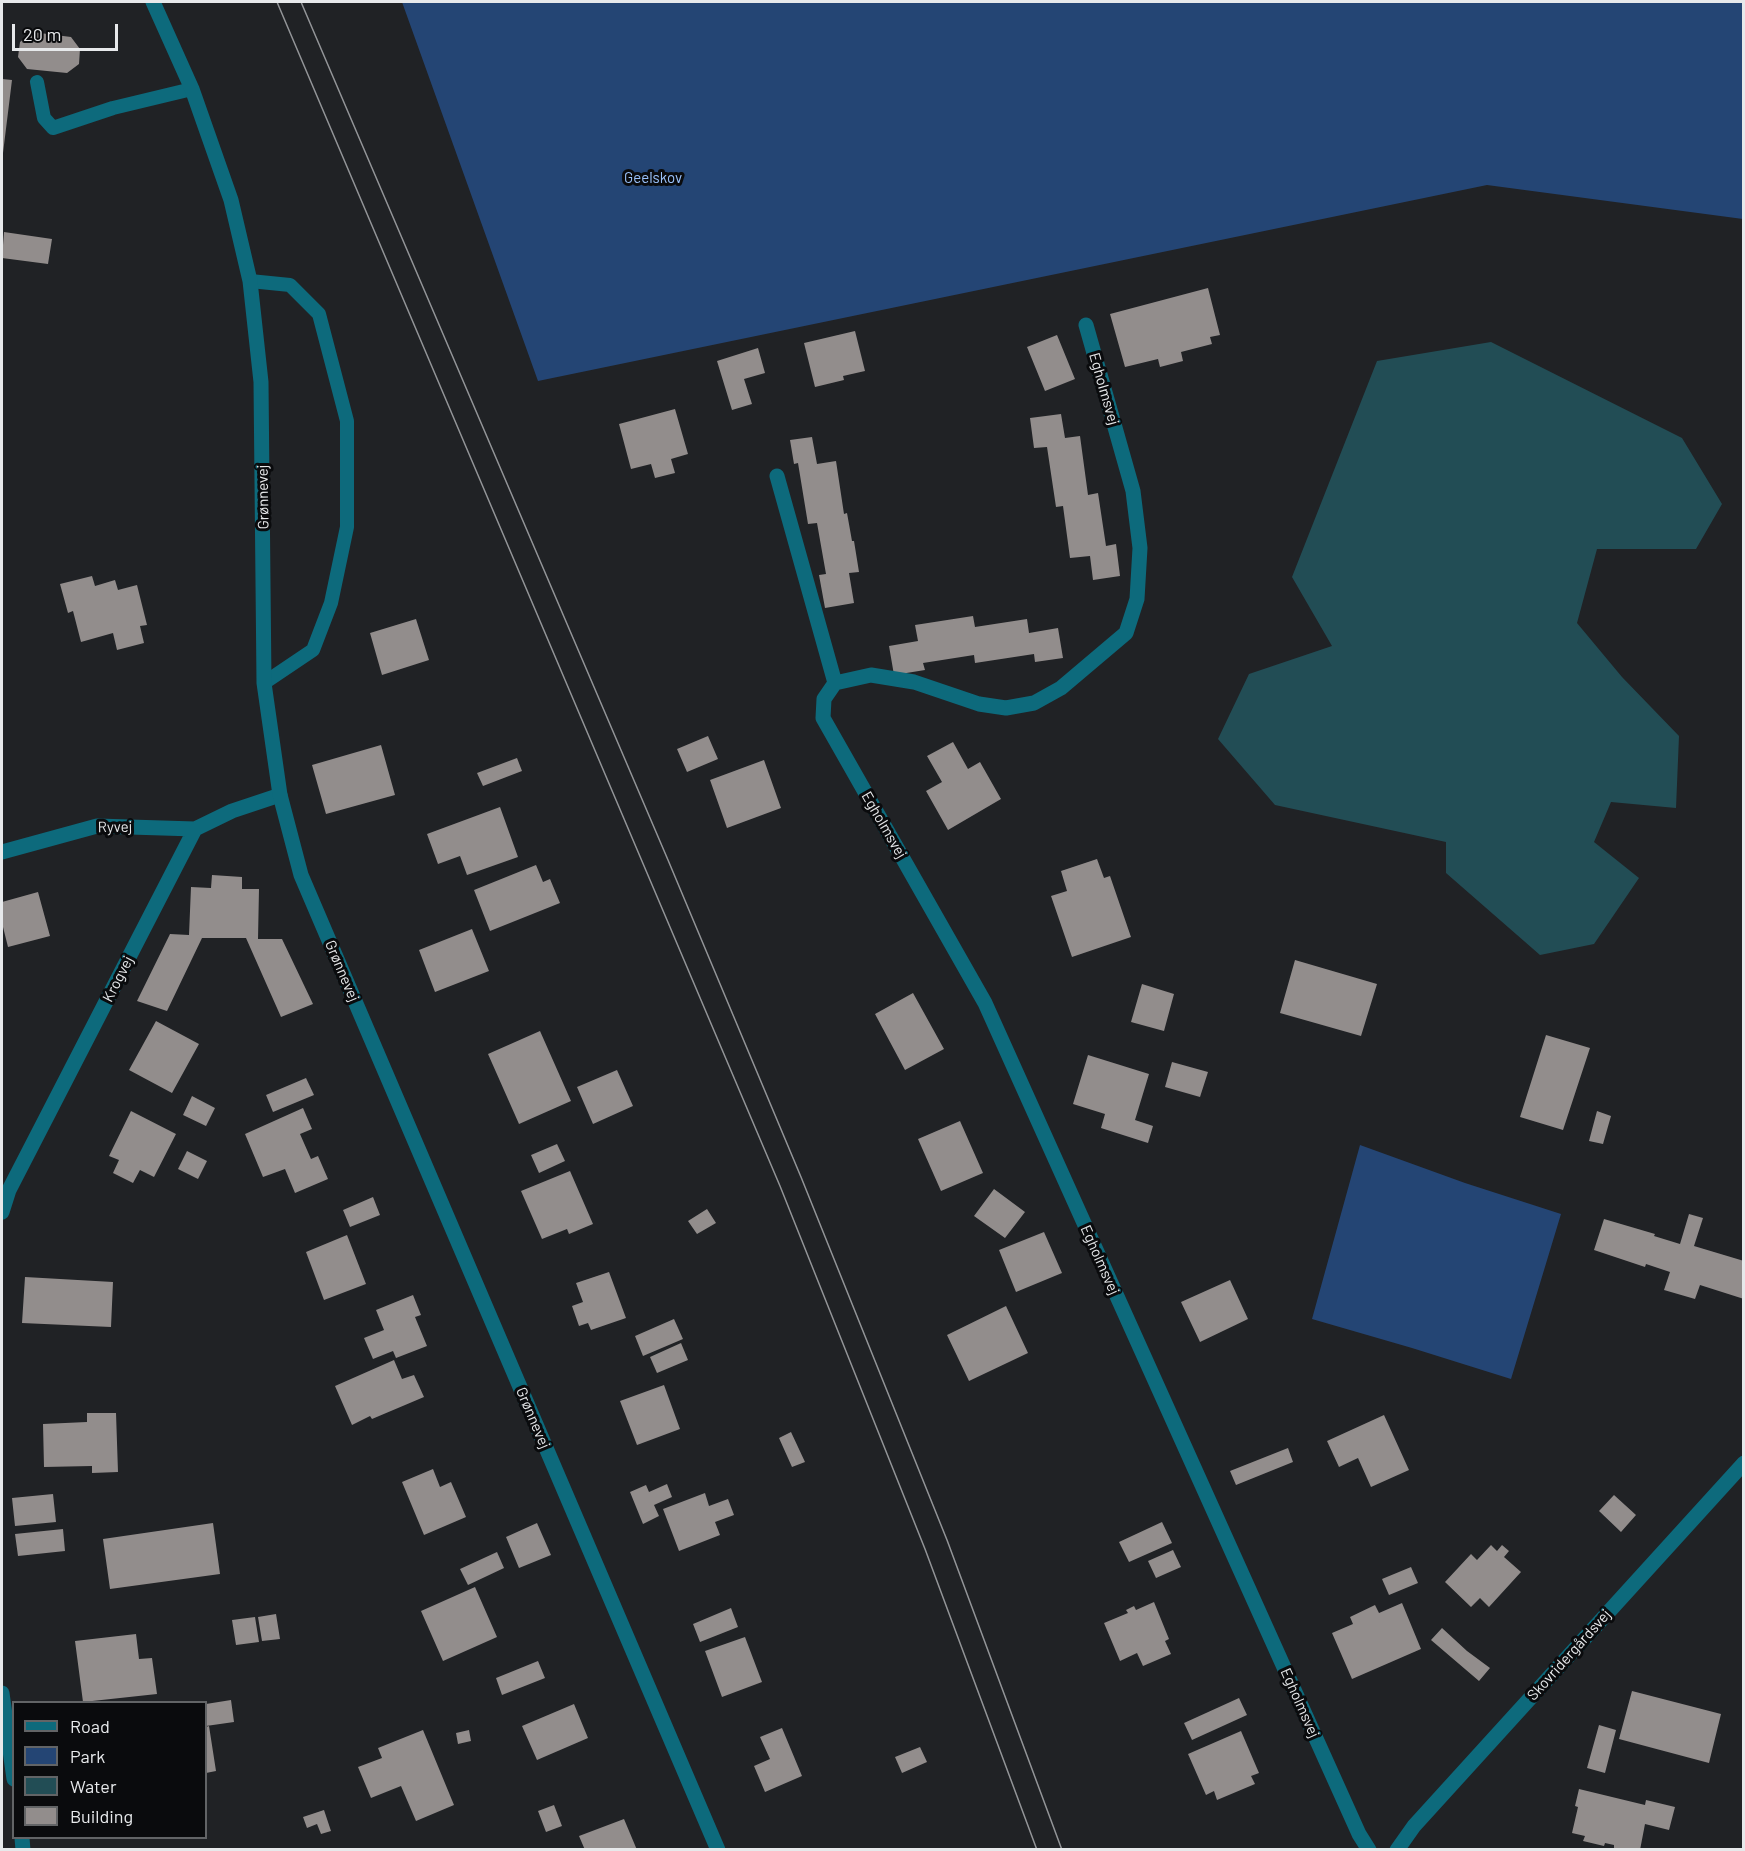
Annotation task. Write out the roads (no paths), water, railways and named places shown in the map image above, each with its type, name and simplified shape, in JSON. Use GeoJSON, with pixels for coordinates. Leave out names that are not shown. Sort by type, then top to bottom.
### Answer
{"type":"FeatureCollection","features":[{"type":"Feature","properties":{"kind":"street","name":"Grønnevej"},"geometry":{"type":"LineString","coordinates":[[145,2],[172,41]]}},
{"type":"Feature","properties":{"kind":"street","name":"Grønnevej"},"geometry":{"type":"LineString","coordinates":[[153,2],[192,89],[231,200],[250,281],[261,382],[264,683],[280,795],[301,875],[718,1850]]}},
{"type":"Feature","properties":{"kind":"street","name":"Egholmsvej"},"geometry":{"type":"LineString","coordinates":[[1086,325],[1133,491],[1140,548],[1137,599],[1126,633],[1061,688],[1035,703],[1006,708],[979,704],[914,682],[871,675],[836,683],[824,699],[823,718],[985,1003],[1354,1824],[1369,1850]]}},
{"type":"Feature","properties":{"kind":"street"},"geometry":{"type":"LineString","coordinates":[[777,476],[836,683]]}},
{"type":"Feature","properties":{"kind":"street"},"geometry":{"type":"LineString","coordinates":[[195,829],[232,811],[280,795]]}},
{"type":"Feature","properties":{"kind":"street","name":"Ryvej"},"geometry":{"type":"LineString","coordinates":[[2,852],[97,826],[195,829]]}},
{"type":"Feature","properties":{"kind":"street","name":"Krogvej"},"geometry":{"type":"LineString","coordinates":[[2,1212],[9,1190],[195,829]]}},
{"type":"Feature","properties":{"kind":"street","name":"Skovridergårdsvej"},"geometry":{"type":"LineString","coordinates":[[1397,1850],[1414,1826],[1743,1463]]}},
{"type":"Feature","properties":{"kind":"street"},"geometry":{"type":"LineString","coordinates":[[2,1694],[12,1765]]}},
{"type":"Feature","properties":{"kind":"lane"},"geometry":{"type":"LineString","coordinates":[[37,82],[44,118],[53,128],[113,108],[192,89]]}},
{"type":"Feature","properties":{"kind":"lane"},"geometry":{"type":"LineString","coordinates":[[250,281],[290,285],[319,314],[347,421],[347,527],[331,603],[312,650],[264,683]]}},
{"type":"Feature","properties":{"kind":"water"},"geometry":{"type":"Polygon","coordinates":[[[1491,342],[1682,438],[1722,504],[1696,549],[1597,549],[1577,623],[1622,677],[1679,736],[1676,808],[1611,802],[1594,842],[1639,878],[1594,944],[1540,955],[1446,873],[1446,842],[1275,805],[1218,739],[1249,674],[1332,646],[1292,577],[1377,361],[1491,342]]]}},
{"type":"Feature","properties":{"kind":"tram line"},"geometry":{"type":"LineString","coordinates":[[277,2],[780,1186],[925,1549],[1037,1850]]}},
{"type":"Feature","properties":{"kind":"tram line"},"geometry":{"type":"LineString","coordinates":[[301,2],[801,1177],[947,1540],[1062,1850]]}},
{"type":"Feature","properties":{"kind":"park label","name":"Geelskov"},"geometry":{"type":"Point","coordinates":[653,178]}}]}
